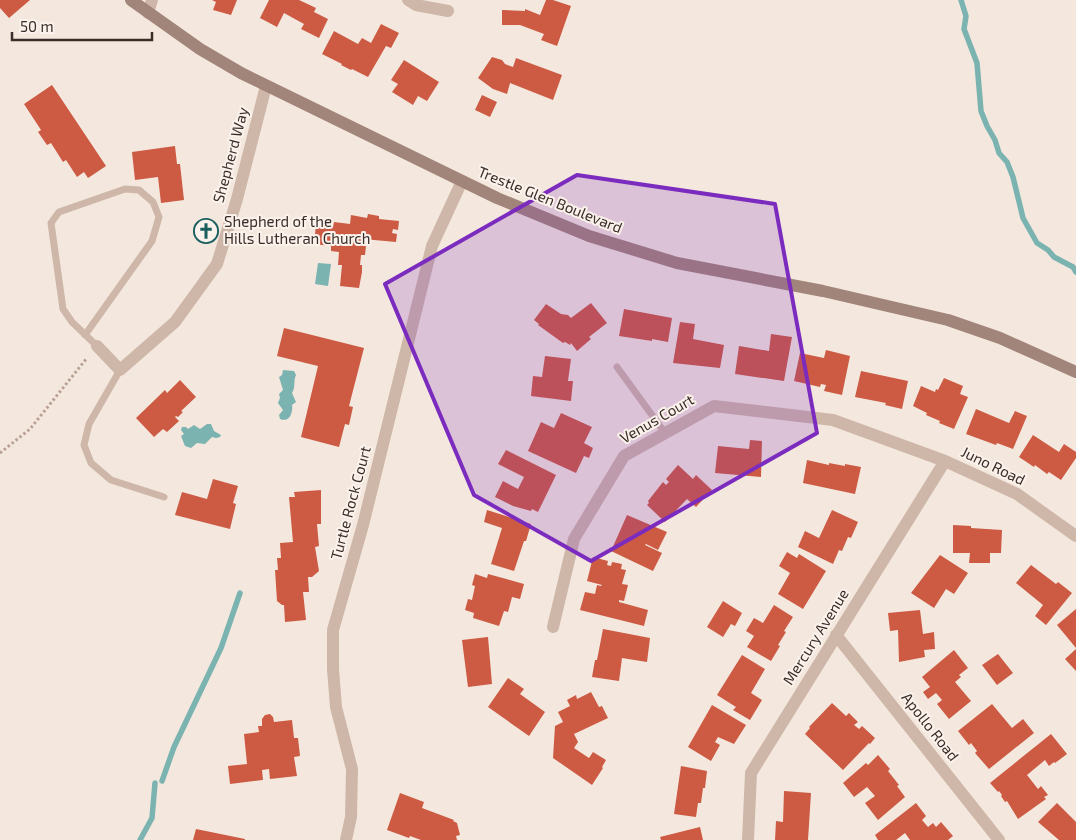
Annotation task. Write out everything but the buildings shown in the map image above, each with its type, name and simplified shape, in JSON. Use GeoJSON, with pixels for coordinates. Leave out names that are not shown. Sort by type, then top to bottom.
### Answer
{"type":"FeatureCollection","features":[{"type":"Feature","properties":{"kind":"street","name":"Trestle Glen Boulevard"},"geometry":{"type":"LineString","coordinates":[[131,0],[206,53],[266,86],[528,212],[618,246],[677,263],[823,291],[948,320],[1000,338],[1076,372]]}},
{"type":"Feature","properties":{"kind":"street"},"geometry":{"type":"LineString","coordinates":[[148,13],[152,0]]}},
{"type":"Feature","properties":{"kind":"street"},"geometry":{"type":"LineString","coordinates":[[408,0],[416,5],[448,11]]}},
{"type":"Feature","properties":{"kind":"street","name":"Shepherd Way"},"geometry":{"type":"LineString","coordinates":[[120,370],[175,322],[217,264],[237,199],[266,86]]}},
{"type":"Feature","properties":{"kind":"street","name":"Turtle Rock Court"},"geometry":{"type":"LineString","coordinates":[[346,840],[351,817],[352,770],[336,707],[333,669],[333,630],[362,525],[432,246],[462,181]]}},
{"type":"Feature","properties":{"kind":"street"},"geometry":{"type":"LineString","coordinates":[[97,346],[120,370]]}},
{"type":"Feature","properties":{"kind":"street","name":"Venus Court"},"geometry":{"type":"LineString","coordinates":[[553,627],[574,538],[624,456],[714,406],[833,420],[945,461]]}},
{"type":"Feature","properties":{"kind":"street","name":"Juno Road"},"geometry":{"type":"LineString","coordinates":[[945,461],[1018,494],[1076,536]]}},
{"type":"Feature","properties":{"kind":"street","name":"Mercury Avenue"},"geometry":{"type":"LineString","coordinates":[[748,840],[751,773],[945,461]]}},
{"type":"Feature","properties":{"kind":"street","name":"Apollo Road"},"geometry":{"type":"LineString","coordinates":[[836,635],[999,840]]}},
{"type":"Feature","properties":{"kind":"lane"},"geometry":{"type":"LineString","coordinates":[[85,335],[152,241],[159,217],[153,202],[139,190],[125,189],[84,202],[59,212],[51,223],[64,309],[72,322],[85,335],[97,346]]}},
{"type":"Feature","properties":{"kind":"lane"},"geometry":{"type":"LineString","coordinates":[[617,367],[665,433]]}},
{"type":"Feature","properties":{"kind":"lane"},"geometry":{"type":"LineString","coordinates":[[120,370],[89,424],[84,445],[92,463],[111,480],[164,496]]}},
{"type":"Feature","properties":{"kind":"path"},"geometry":{"type":"LineString","coordinates":[[0,453],[30,429],[97,346]]}},
{"type":"Feature","properties":{"kind":"highlighted area"},"geometry":{"type":"Polygon","coordinates":[[[577,175],[775,204],[817,433],[591,561],[474,495],[385,284],[577,175]]]}},
{"type":"Feature","properties":{"kind":"water"},"geometry":{"type":"Polygon","coordinates":[[[318,263],[331,264],[328,286],[315,284],[318,263]]]}},
{"type":"Feature","properties":{"kind":"water"},"geometry":{"type":"Polygon","coordinates":[[[283,370],[294,371],[296,375],[292,393],[296,402],[292,405],[290,416],[283,420],[280,419],[279,415],[283,410],[278,403],[279,394],[283,390],[279,377],[282,375],[283,370]]]}},
{"type":"Feature","properties":{"kind":"water"},"geometry":{"type":"Polygon","coordinates":[[[207,424],[211,424],[214,431],[221,435],[220,437],[212,437],[205,444],[197,443],[191,448],[185,446],[181,436],[184,434],[181,430],[182,427],[188,429],[194,425],[200,429],[207,424]]]}},
{"type":"Feature","properties":{"kind":"waterway"},"geometry":{"type":"LineString","coordinates":[[961,0],[966,16],[964,29],[977,63],[981,111],[999,153],[1007,162],[1013,177],[1023,218],[1037,243],[1048,250],[1054,257],[1073,267],[1076,272]]}},
{"type":"Feature","properties":{"kind":"waterway"},"geometry":{"type":"LineString","coordinates":[[162,781],[174,747],[221,648],[240,593]]}},
{"type":"Feature","properties":{"kind":"waterway"},"geometry":{"type":"LineString","coordinates":[[140,840],[152,818],[155,783]]}},
{"type":"Feature","properties":{"kind":"place","name":"Shepherd of the Hills Lutheran Church"},"geometry":{"type":"Point","coordinates":[206,231]}}]}
